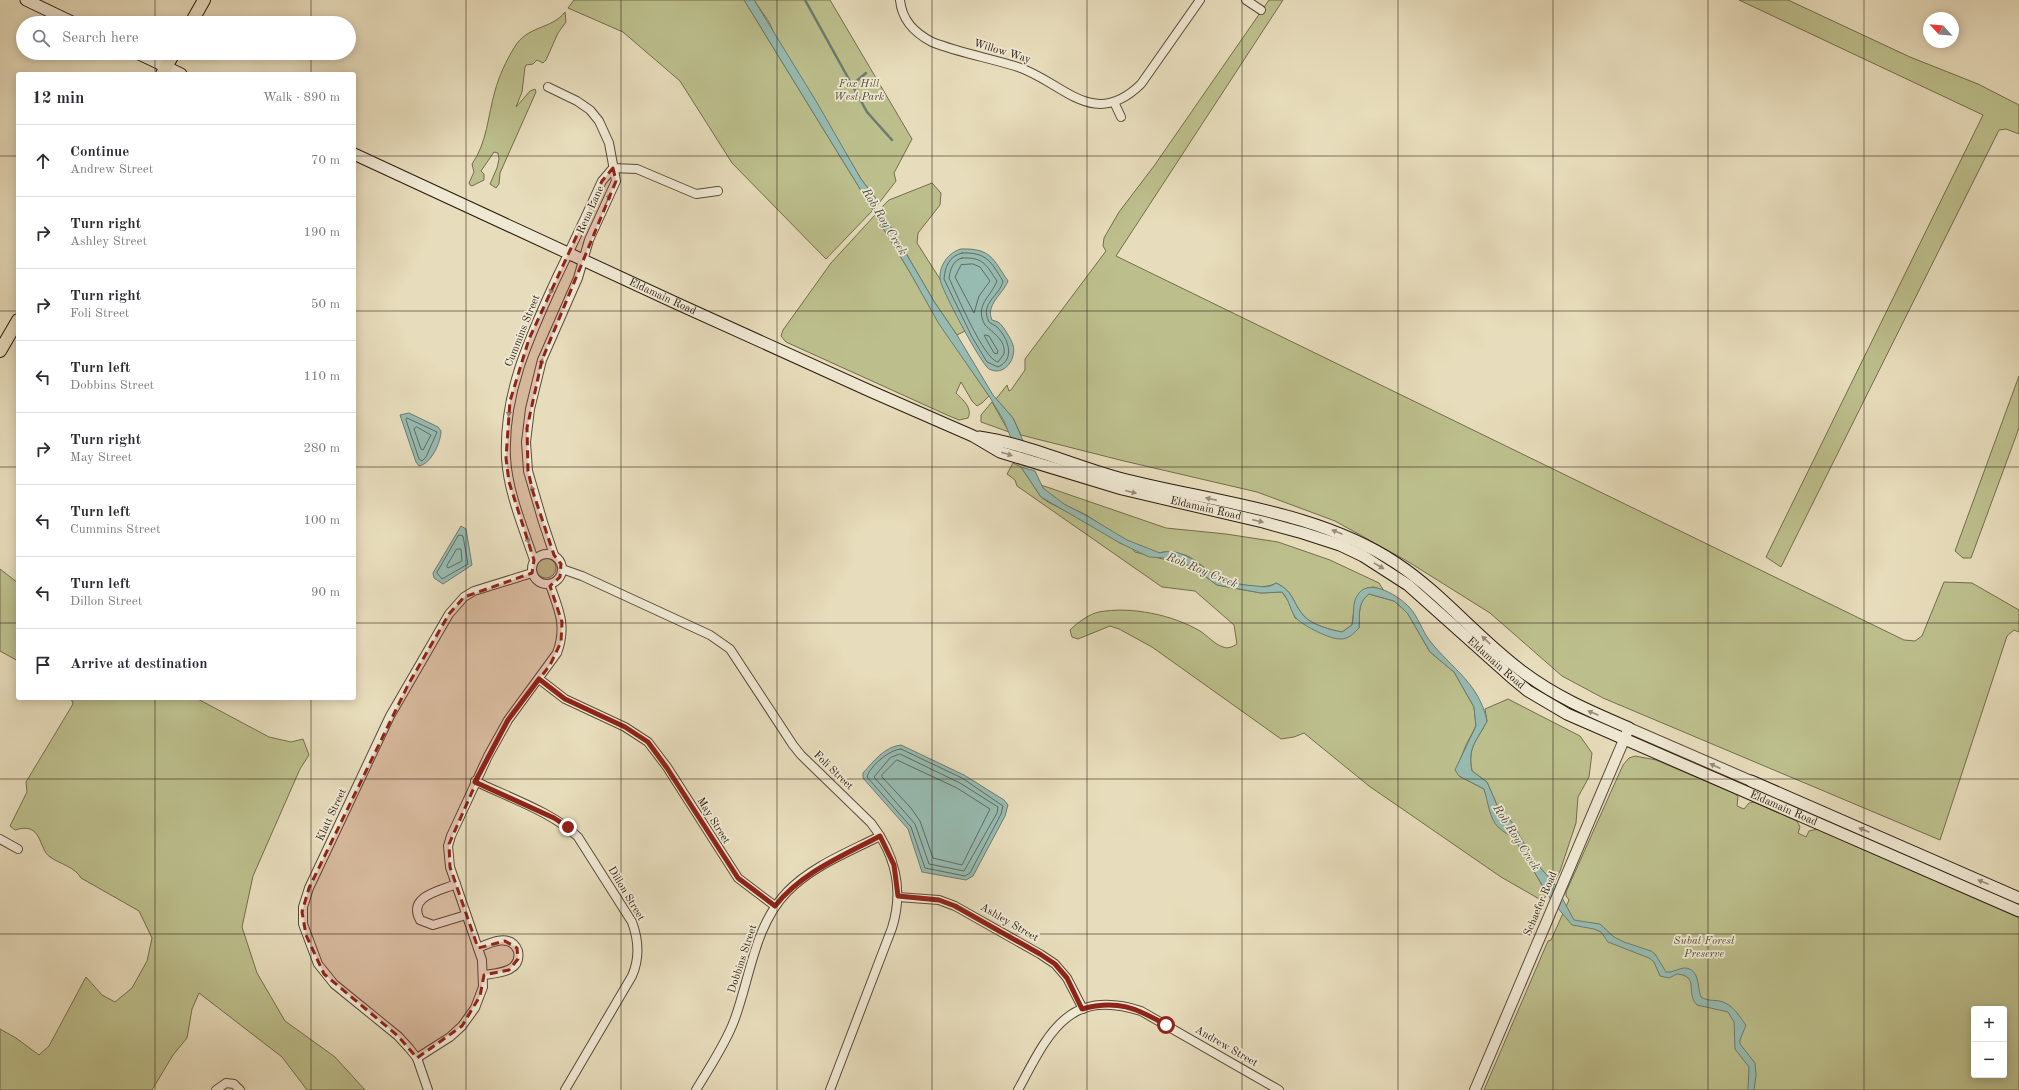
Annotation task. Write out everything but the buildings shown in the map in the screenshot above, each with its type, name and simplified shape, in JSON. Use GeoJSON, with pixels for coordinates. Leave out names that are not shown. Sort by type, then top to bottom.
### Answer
{"type":"FeatureCollection","features":[{"type":"Feature","properties":{"kind":"main road"},"geometry":{"type":"LineString","coordinates":[[26,0],[59,16]]}},
{"type":"Feature","properties":{"kind":"main road"},"geometry":{"type":"LineString","coordinates":[[195,16],[204,0]]}},
{"type":"Feature","properties":{"kind":"main road"},"geometry":{"type":"LineString","coordinates":[[148,60],[164,71],[170,60]]}},
{"type":"Feature","properties":{"kind":"main road","name":"Eldamain Road"},"geometry":{"type":"LineString","coordinates":[[356,155],[568,254],[973,436],[1000,452],[1069,474],[1162,500],[1303,533],[1363,556],[1408,585],[1494,663],[1528,691],[1567,714],[1809,821],[2019,911]]}},
{"type":"Feature","properties":{"kind":"main road"},"geometry":{"type":"LineString","coordinates":[[0,351],[16,323]]}},
{"type":"Feature","properties":{"kind":"main road","name":"Eldamain Road"},"geometry":{"type":"LineString","coordinates":[[973,436],[1003,440],[1119,478],[1294,518],[1333,530],[1369,547],[1396,563],[1430,588],[1523,672],[1570,703],[1629,728]]}},
{"type":"Feature","properties":{"kind":"main road","name":"Eldamain Road"},"geometry":{"type":"LineString","coordinates":[[1751,782],[2019,898]]}},
{"type":"Feature","properties":{"kind":"main road"},"geometry":{"type":"LineString","coordinates":[[1809,821],[1814,809]]}},
{"type":"Feature","properties":{"kind":"street","name":"Willow Way"},"geometry":{"type":"LineString","coordinates":[[900,0],[904,16],[910,26],[920,36],[932,42],[1021,68],[1041,77],[1078,100],[1096,104],[1114,102],[1130,95],[1141,84],[1200,0]]}},
{"type":"Feature","properties":{"kind":"street"},"geometry":{"type":"LineString","coordinates":[[1246,0],[1261,10]]}},
{"type":"Feature","properties":{"kind":"street","name":"Rena Lane"},"geometry":{"type":"LineString","coordinates":[[548,87],[578,101],[590,110],[599,121],[609,143],[616,181],[589,240],[584,261]]}},
{"type":"Feature","properties":{"kind":"street"},"geometry":{"type":"LineString","coordinates":[[1114,102],[1121,117]]}},
{"type":"Feature","properties":{"kind":"street"},"geometry":{"type":"LineString","coordinates":[[614,168],[637,169],[665,179],[696,194],[718,191]]}},
{"type":"Feature","properties":{"kind":"street","name":"Rena Lane"},"geometry":{"type":"LineString","coordinates":[[568,254],[602,181],[614,168]]}},
{"type":"Feature","properties":{"kind":"street","name":"Cummins Street"},"geometry":{"type":"LineString","coordinates":[[534,560],[509,482],[506,458],[508,422],[517,370],[529,339],[568,254]]}},
{"type":"Feature","properties":{"kind":"street"},"geometry":{"type":"LineString","coordinates":[[554,555],[542,522],[528,471],[527,428],[532,394],[542,360],[584,261]]}},
{"type":"Feature","properties":{"kind":"street"},"geometry":{"type":"LineString","coordinates":[[548,553],[559,559],[562,569],[560,577],[550,585],[537,581],[532,573],[534,560],[540,554],[548,553]]}},
{"type":"Feature","properties":{"kind":"street","name":"Foli Street"},"geometry":{"type":"LineString","coordinates":[[562,569],[582,576],[710,635],[730,649],[801,755],[866,819],[880,836],[894,865],[898,896],[892,928],[830,1090]]}},
{"type":"Feature","properties":{"kind":"street","name":"Klatt Street"},"geometry":{"type":"LineString","coordinates":[[428,1090],[417,1058],[398,1036],[334,984],[323,973],[305,932],[302,912],[304,903],[390,716],[449,614],[464,596],[474,591],[532,573]]}},
{"type":"Feature","properties":{"kind":"street"},"geometry":{"type":"LineString","coordinates":[[417,1058],[450,1037],[468,1018],[482,990],[484,975],[482,960],[450,866],[449,844],[454,827],[475,782],[508,720],[557,653],[563,631],[560,613],[550,585]]}},
{"type":"Feature","properties":{"kind":"street","name":"May Street"},"geometry":{"type":"LineString","coordinates":[[539,679],[565,699],[625,727],[648,742],[667,768],[738,878],[775,906]]}},
{"type":"Feature","properties":{"kind":"street","name":"Schaefer Road"},"geometry":{"type":"LineString","coordinates":[[1475,1090],[1629,728]]}},
{"type":"Feature","properties":{"kind":"street","name":"Eldamain Road"},"geometry":{"type":"LineString","coordinates":[[1629,728],[1751,782]]}},
{"type":"Feature","properties":{"kind":"street","name":"Dillon Street"},"geometry":{"type":"LineString","coordinates":[[475,782],[554,818],[568,827],[578,837],[632,922],[637,937],[638,955],[632,976],[565,1090]]}},
{"type":"Feature","properties":{"kind":"street","name":"Dobbins Street"},"geometry":{"type":"LineString","coordinates":[[696,1090],[722,1047],[732,1026],[760,938],[775,906],[788,891],[816,870],[880,836]]}},
{"type":"Feature","properties":{"kind":"street"},"geometry":{"type":"LineString","coordinates":[[0,839],[18,849]]}},
{"type":"Feature","properties":{"kind":"street"},"geometry":{"type":"LineString","coordinates":[[456,884],[425,895],[419,900],[417,913],[420,920],[433,925],[466,915]]}},
{"type":"Feature","properties":{"kind":"street","name":"Ashley Street"},"geometry":{"type":"LineString","coordinates":[[898,896],[939,900],[955,906],[1040,954],[1055,964],[1067,978],[1082,1009]]}},
{"type":"Feature","properties":{"kind":"street"},"geometry":{"type":"LineString","coordinates":[[478,948],[497,941],[506,941],[517,948],[519,955],[517,963],[509,970],[484,975]]}},
{"type":"Feature","properties":{"kind":"street","name":"Andrew Street"},"geometry":{"type":"LineString","coordinates":[[1018,1090],[1052,1031],[1061,1022],[1082,1009],[1096,1005],[1109,1004],[1126,1006],[1141,1011],[1279,1090]]}},
{"type":"Feature","properties":{"kind":"street"},"geometry":{"type":"LineString","coordinates":[[216,1090],[222,1084],[228,1083],[234,1084],[240,1090]]}},
{"type":"Feature","properties":{"kind":"highlighted area"},"geometry":{"type":"Polygon","coordinates":[[[613,168],[616,181],[542,360],[527,428],[528,471],[533,492],[554,555],[561,564],[560,577],[550,586],[562,622],[561,642],[550,665],[511,716],[488,756],[449,844],[450,867],[478,948],[505,941],[517,948],[518,959],[509,970],[484,975],[480,996],[462,1026],[417,1058],[398,1036],[324,974],[306,935],[302,912],[309,888],[408,685],[449,614],[464,597],[532,573],[534,560],[509,482],[506,458],[510,401],[529,339],[602,181],[613,168]]]}},
{"type":"Feature","properties":{"kind":"green space"},"geometry":{"type":"Polygon","coordinates":[[[574,0],[744,0],[873,210],[826,259],[732,163],[680,81],[623,32],[568,8],[574,0]]]}},
{"type":"Feature","properties":{"kind":"green space","name":"Fox Hill West Park"},"geometry":{"type":"Polygon","coordinates":[[[754,0],[830,0],[912,139],[894,173],[896,181],[879,203],[861,179],[777,40],[769,22],[754,0]]]}},
{"type":"Feature","properties":{"kind":"green space"},"geometry":{"type":"Polygon","coordinates":[[[1269,0],[1283,0],[1116,256],[1904,640],[1915,641],[1922,636],[1944,582],[1972,583],[2019,610],[2019,632],[2014,630],[2007,636],[1940,840],[1603,698],[1562,676],[1490,613],[1407,561],[1335,521],[1257,492],[1021,435],[1013,418],[996,399],[1007,385],[1009,391],[1011,390],[1025,370],[1025,359],[1106,251],[1103,246],[1104,238],[1119,212],[1154,166],[1269,0]]]}},
{"type":"Feature","properties":{"kind":"green space"},"geometry":{"type":"Polygon","coordinates":[[[1739,0],[1788,0],[1910,57],[1978,84],[2019,105],[2019,134],[2006,129],[1999,130],[1781,567],[1766,557],[1983,115],[1739,0]]]}},
{"type":"Feature","properties":{"kind":"green space"},"geometry":{"type":"Polygon","coordinates":[[[565,12],[566,22],[558,33],[546,60],[543,63],[537,60],[533,64],[526,65],[525,67],[522,92],[516,107],[530,91],[535,89],[536,92],[500,173],[499,184],[496,188],[490,184],[499,159],[498,153],[494,152],[481,171],[484,174],[484,180],[472,186],[470,185],[469,183],[474,172],[472,164],[481,147],[497,85],[508,58],[519,41],[525,35],[553,22],[565,12]]]}},
{"type":"Feature","properties":{"kind":"green space"},"geometry":{"type":"Polygon","coordinates":[[[932,183],[941,193],[940,205],[918,233],[917,243],[940,279],[965,331],[957,335],[935,303],[880,209],[889,200],[932,183]]]}},
{"type":"Feature","properties":{"kind":"green space"},"geometry":{"type":"Polygon","coordinates":[[[875,215],[940,324],[989,396],[977,406],[972,401],[961,382],[956,393],[964,401],[968,408],[968,418],[959,420],[947,415],[786,342],[781,336],[783,330],[831,263],[875,215]]]}},
{"type":"Feature","properties":{"kind":"green space"},"geometry":{"type":"Polygon","coordinates":[[[2019,376],[2019,428],[1971,558],[1963,558],[1955,551],[2019,376]]]}},
{"type":"Feature","properties":{"kind":"green space"},"geometry":{"type":"Polygon","coordinates":[[[992,402],[1009,432],[981,422],[981,415],[992,402]]]}},
{"type":"Feature","properties":{"kind":"green space"},"geometry":{"type":"Polygon","coordinates":[[[1013,463],[1021,467],[1041,497],[1083,520],[1120,543],[1130,546],[1135,552],[1191,566],[1217,585],[1261,593],[1282,592],[1289,602],[1295,618],[1334,638],[1359,628],[1359,614],[1361,605],[1369,594],[1394,601],[1408,614],[1430,652],[1454,672],[1474,707],[1476,726],[1458,765],[1459,776],[1484,789],[1495,822],[1516,841],[1548,895],[1541,900],[1501,877],[1369,786],[1304,733],[1294,737],[1281,739],[1152,647],[1119,629],[1110,626],[1078,639],[1072,637],[1070,630],[1087,617],[1099,612],[1124,610],[1151,613],[1177,620],[1200,631],[1225,648],[1237,644],[1234,625],[1195,591],[1162,587],[1017,486],[1015,480],[1007,474],[1013,463]]]}},
{"type":"Feature","properties":{"kind":"green space"},"geometry":{"type":"Polygon","coordinates":[[[1041,485],[1166,528],[1226,534],[1278,542],[1330,560],[1379,583],[1384,591],[1374,587],[1367,588],[1354,609],[1352,625],[1342,632],[1327,628],[1307,619],[1300,611],[1287,590],[1276,583],[1264,586],[1247,586],[1231,582],[1214,575],[1185,555],[1169,552],[1159,553],[1130,543],[1086,515],[1061,503],[1049,495],[1041,485]]]}},
{"type":"Feature","properties":{"kind":"green space"},"geometry":{"type":"Polygon","coordinates":[[[546,558],[553,561],[556,568],[553,575],[546,578],[539,575],[536,568],[539,561],[546,558]]]}},
{"type":"Feature","properties":{"kind":"green space"},"geometry":{"type":"Polygon","coordinates":[[[0,569],[16,581],[16,660],[0,651],[0,569]]]}},
{"type":"Feature","properties":{"kind":"green space"},"geometry":{"type":"Polygon","coordinates":[[[1508,699],[1580,736],[1592,753],[1589,777],[1578,797],[1576,823],[1560,871],[1554,883],[1534,861],[1511,821],[1500,812],[1487,782],[1472,771],[1472,750],[1487,721],[1485,709],[1508,699]]]}},
{"type":"Feature","properties":{"kind":"green space"},"geometry":{"type":"Polygon","coordinates":[[[72,700],[200,700],[269,737],[291,742],[303,739],[309,755],[300,769],[253,876],[242,927],[257,973],[285,1021],[335,1057],[365,1090],[307,1090],[282,1057],[199,993],[192,1009],[187,1038],[173,1055],[152,1090],[0,1090],[0,1029],[16,1038],[39,1055],[49,1046],[86,977],[102,995],[115,1002],[132,988],[147,961],[152,938],[139,911],[81,878],[71,868],[50,857],[43,848],[35,832],[31,829],[24,828],[15,830],[10,826],[27,792],[26,782],[73,704],[72,700]]]}},
{"type":"Feature","properties":{"kind":"green space","name":"Subat Forest Preserve"},"geometry":{"type":"Polygon","coordinates":[[[1635,756],[1656,760],[1736,794],[1738,797],[1737,806],[1744,809],[1749,803],[1754,802],[1797,821],[1800,827],[1798,833],[1806,837],[1809,831],[1818,829],[2019,916],[2019,1090],[1484,1090],[1548,941],[1551,940],[1569,900],[1566,896],[1566,892],[1623,765],[1629,758],[1635,756]]]}},
{"type":"Feature","properties":{"kind":"water"},"geometry":{"type":"Polygon","coordinates":[[[744,0],[754,0],[816,101],[861,179],[879,203],[873,210],[744,0]]]}},
{"type":"Feature","properties":{"kind":"water","name":"Rob Roy Creek"},"geometry":{"type":"Polygon","coordinates":[[[880,209],[935,303],[957,335],[993,395],[1013,418],[1024,443],[1011,438],[1004,421],[989,396],[939,324],[875,215],[880,209]]]}},
{"type":"Feature","properties":{"kind":"water"},"geometry":{"type":"Polygon","coordinates":[[[961,249],[979,250],[990,256],[1008,281],[993,304],[990,315],[992,320],[998,322],[1009,336],[1014,350],[1011,361],[1004,369],[1000,371],[989,369],[978,354],[942,286],[940,274],[943,264],[949,256],[961,249]]]}},
{"type":"Feature","properties":{"kind":"water"},"geometry":{"type":"Polygon","coordinates":[[[409,413],[438,427],[441,431],[441,436],[431,457],[428,461],[419,466],[416,462],[400,415],[409,413]]]}},
{"type":"Feature","properties":{"kind":"water","name":"Rob Roy Creek"},"geometry":{"type":"Polygon","coordinates":[[[1021,467],[1035,471],[1043,488],[1064,504],[1127,540],[1160,553],[1176,552],[1190,558],[1217,577],[1231,582],[1264,587],[1271,586],[1276,583],[1282,586],[1290,594],[1304,616],[1322,627],[1342,632],[1352,625],[1355,600],[1359,593],[1364,589],[1371,587],[1378,588],[1392,594],[1405,603],[1415,615],[1430,641],[1464,677],[1478,696],[1487,721],[1472,750],[1472,771],[1487,782],[1500,812],[1511,821],[1534,861],[1554,883],[1574,920],[1600,924],[1614,937],[1651,951],[1655,954],[1666,972],[1683,968],[1690,969],[1696,975],[1701,997],[1708,1000],[1720,1001],[1729,1005],[1746,1025],[1740,1040],[1740,1044],[1755,1063],[1756,1075],[1754,1090],[1748,1090],[1749,1067],[1735,1049],[1734,1022],[1728,1012],[1697,1005],[1692,995],[1690,982],[1684,975],[1677,974],[1669,978],[1660,976],[1654,962],[1649,958],[1608,942],[1601,932],[1594,929],[1572,925],[1551,900],[1516,841],[1500,829],[1495,823],[1484,789],[1459,776],[1455,770],[1476,726],[1474,707],[1454,672],[1430,652],[1408,614],[1394,601],[1369,594],[1361,605],[1359,614],[1359,628],[1346,638],[1337,639],[1325,635],[1311,629],[1297,619],[1282,592],[1261,593],[1217,585],[1191,566],[1164,558],[1149,557],[1120,543],[1041,497],[1021,467]]]}},
{"type":"Feature","properties":{"kind":"water"},"geometry":{"type":"Polygon","coordinates":[[[461,526],[466,529],[472,565],[443,584],[434,578],[433,573],[461,526]]]}},
{"type":"Feature","properties":{"kind":"water"},"geometry":{"type":"Polygon","coordinates":[[[901,745],[964,775],[1004,800],[1008,805],[1005,816],[973,876],[966,880],[922,872],[908,829],[863,778],[863,773],[875,759],[889,749],[901,745]]]}},
{"type":"Feature","properties":{"kind":"waterway"},"geometry":{"type":"LineString","coordinates":[[805,0],[867,112],[892,140]]}},
{"type":"Feature","properties":{"kind":"waterway"},"geometry":{"type":"LineString","coordinates":[[853,84],[866,73]]}},
{"type":"Feature","properties":{"kind":"route"},"geometry":{"type":"LineString","coordinates":[[568,827],[554,818],[475,782],[508,720],[539,679],[565,699],[625,727],[638,734],[648,742],[667,768],[729,867],[747,886],[775,906],[788,891],[816,870],[880,836],[894,865],[898,896],[939,900],[955,906],[1040,954],[1055,964],[1067,978],[1082,1009],[1096,1005],[1109,1004],[1126,1006],[1141,1011],[1166,1025]]}}]}
